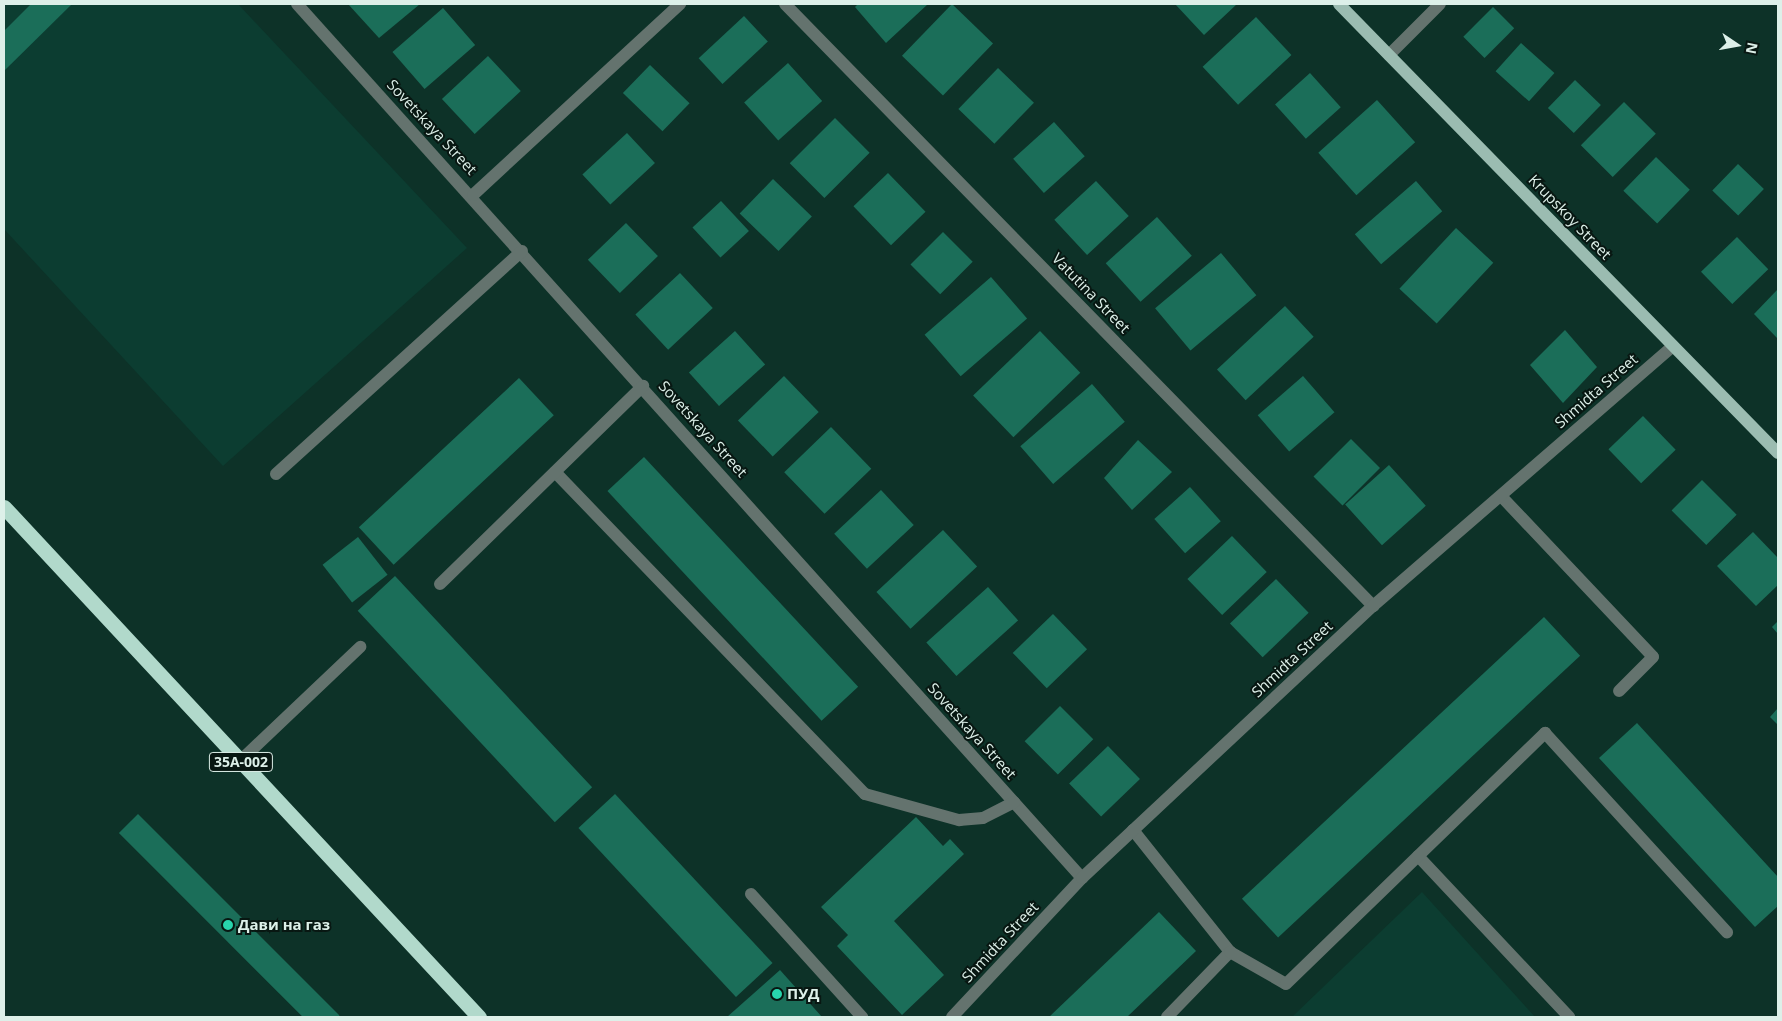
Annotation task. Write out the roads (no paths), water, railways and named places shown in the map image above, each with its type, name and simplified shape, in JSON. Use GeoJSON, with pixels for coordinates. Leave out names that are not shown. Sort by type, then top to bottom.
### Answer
{"type":"FeatureCollection","features":[{"type":"Feature","properties":{"kind":"highway","name":"35А-002"},"geometry":{"type":"LineString","coordinates":[[4,507],[479,1017]]}},
{"type":"Feature","properties":{"kind":"main road","name":"Krupskoy Street"},"geometry":{"type":"LineString","coordinates":[[1339,4],[1778,453]]}},
{"type":"Feature","properties":{"kind":"street","name":"Sovetskaya Street"},"geometry":{"type":"LineString","coordinates":[[297,4],[473,195],[1082,878]]}},
{"type":"Feature","properties":{"kind":"street"},"geometry":{"type":"LineString","coordinates":[[473,195],[680,4]]}},
{"type":"Feature","properties":{"kind":"street","name":"Vatutina Street"},"geometry":{"type":"LineString","coordinates":[[785,4],[1373,606]]}},
{"type":"Feature","properties":{"kind":"street"},"geometry":{"type":"LineString","coordinates":[[1389,55],[1440,4]]}},
{"type":"Feature","properties":{"kind":"street"},"geometry":{"type":"LineString","coordinates":[[276,474],[522,250]]}},
{"type":"Feature","properties":{"kind":"street","name":"Shmidta Street"},"geometry":{"type":"LineString","coordinates":[[952,1017],[1082,878],[1373,606],[1673,346]]}},
{"type":"Feature","properties":{"kind":"street"},"geometry":{"type":"LineString","coordinates":[[440,584],[643,386]]}},
{"type":"Feature","properties":{"kind":"street"},"geometry":{"type":"LineString","coordinates":[[555,472],[865,794],[959,820],[983,818],[1014,802]]}},
{"type":"Feature","properties":{"kind":"street"},"geometry":{"type":"LineString","coordinates":[[1501,496],[1653,657],[1619,691]]}},
{"type":"Feature","properties":{"kind":"street"},"geometry":{"type":"LineString","coordinates":[[240,761],[360,647]]}},
{"type":"Feature","properties":{"kind":"street"},"geometry":{"type":"LineString","coordinates":[[1133,830],[1230,952],[1286,984],[1545,733],[1727,932]]}},
{"type":"Feature","properties":{"kind":"street"},"geometry":{"type":"LineString","coordinates":[[1418,856],[1568,1017]]}},
{"type":"Feature","properties":{"kind":"street"},"geometry":{"type":"LineString","coordinates":[[751,894],[862,1017]]}},
{"type":"Feature","properties":{"kind":"street"},"geometry":{"type":"LineString","coordinates":[[1167,1017],[1230,952]]}},
{"type":"Feature","properties":{"kind":"place","name":"Дави на газ"},"geometry":{"type":"Point","coordinates":[228,925]}},
{"type":"Feature","properties":{"kind":"place","name":"ПУД"},"geometry":{"type":"Point","coordinates":[777,994]}}]}
